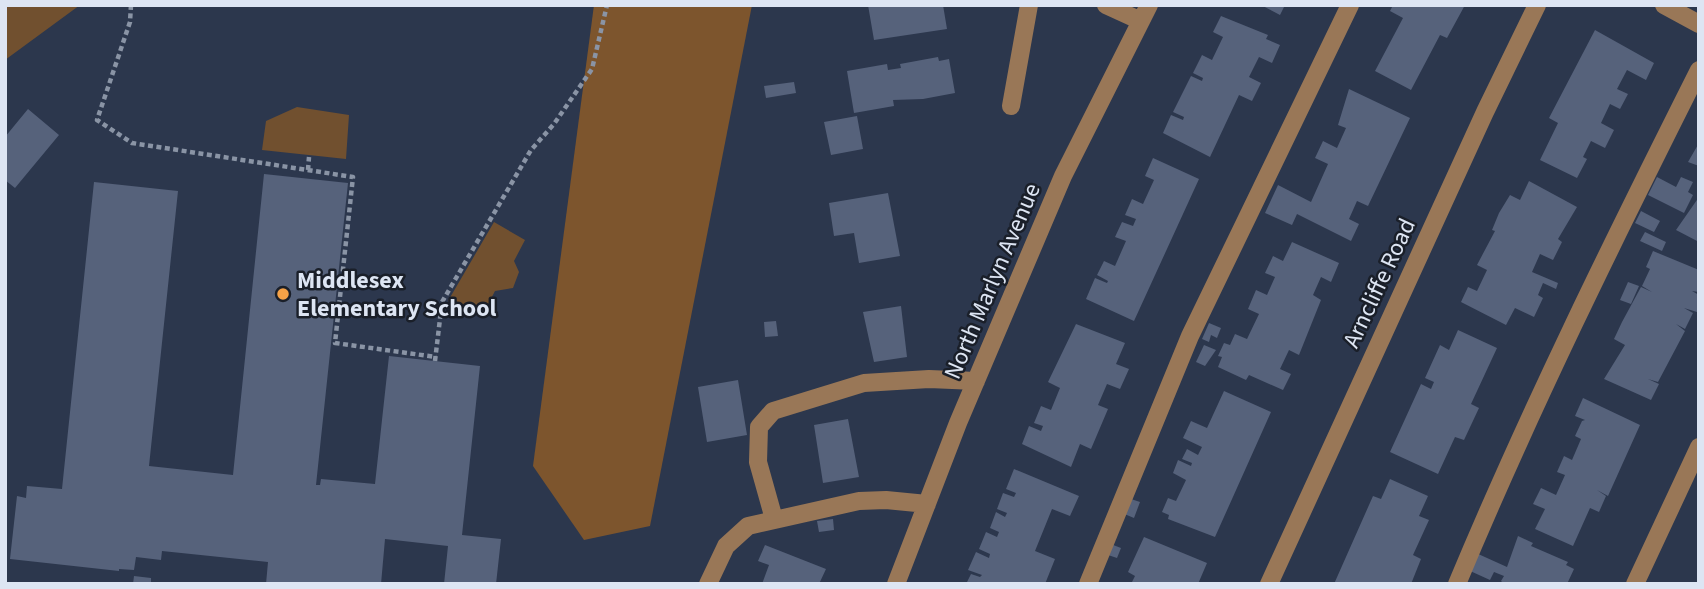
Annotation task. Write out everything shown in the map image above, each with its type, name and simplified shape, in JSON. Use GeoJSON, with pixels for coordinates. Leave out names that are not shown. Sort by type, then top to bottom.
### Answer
{"type":"FeatureCollection","features":[{"type":"Feature","properties":{"kind":"street"},"geometry":{"type":"LineString","coordinates":[[1011,106],[1029,5]]}},
{"type":"Feature","properties":{"kind":"street"},"geometry":{"type":"LineString","coordinates":[[1106,5],[1145,13]]}},
{"type":"Feature","properties":{"kind":"street"},"geometry":{"type":"LineString","coordinates":[[1088,584],[1190,336],[1350,5]]}},
{"type":"Feature","properties":{"kind":"street","name":"Arncliffe Road"},"geometry":{"type":"LineString","coordinates":[[1269,584],[1485,112],[1537,5]]}},
{"type":"Feature","properties":{"kind":"street"},"geometry":{"type":"LineString","coordinates":[[1664,5],[1699,24]]}},
{"type":"Feature","properties":{"kind":"street","name":"North Marlyn Avenue"},"geometry":{"type":"LineString","coordinates":[[896,584],[976,381],[1063,176],[1145,13]]}},
{"type":"Feature","properties":{"kind":"street"},"geometry":{"type":"LineString","coordinates":[[1458,584],[1515,448],[1606,256],[1699,70]]}},
{"type":"Feature","properties":{"kind":"street"},"geometry":{"type":"LineString","coordinates":[[774,519],[758,462],[758,427],[774,411],[864,383],[929,379],[976,381]]}},
{"type":"Feature","properties":{"kind":"street"},"geometry":{"type":"LineString","coordinates":[[1636,584],[1699,447]]}},
{"type":"Feature","properties":{"kind":"street"},"geometry":{"type":"LineString","coordinates":[[708,584],[726,546],[734,535],[748,526],[859,501],[886,500],[927,504]]}},
{"type":"Feature","properties":{"kind":"path"},"geometry":{"type":"LineString","coordinates":[[131,5],[130,22],[97,120],[132,143],[353,177],[335,343],[436,359],[442,302],[531,149],[554,124],[592,69],[607,5]]}},
{"type":"Feature","properties":{"kind":"path"},"geometry":{"type":"LineString","coordinates":[[308,170],[309,157]]}},
{"type":"Feature","properties":{"kind":"shaded area"},"geometry":{"type":"Polygon","coordinates":[[[5,5],[80,5],[5,60],[5,5]]]}},
{"type":"Feature","properties":{"kind":"shaded area"},"geometry":{"type":"Polygon","coordinates":[[[594,5],[752,5],[650,526],[584,540],[533,466],[594,5]]]}},
{"type":"Feature","properties":{"kind":"shaded area"},"geometry":{"type":"Polygon","coordinates":[[[297,107],[349,115],[346,159],[262,150],[266,121],[297,107]]]}},
{"type":"Feature","properties":{"kind":"shaded area"},"geometry":{"type":"Polygon","coordinates":[[[494,222],[525,240],[514,261],[519,272],[513,288],[495,291],[482,316],[448,301],[494,222]]]}},
{"type":"Feature","properties":{"kind":"building"},"geometry":{"type":"Polygon","coordinates":[[[868,5],[943,5],[947,29],[874,40],[868,5]]]}},
{"type":"Feature","properties":{"kind":"building"},"geometry":{"type":"Polygon","coordinates":[[[1261,5],[1285,5],[1280,15],[1261,5]]]}},
{"type":"Feature","properties":{"kind":"building"},"geometry":{"type":"Polygon","coordinates":[[[1393,5],[1465,5],[1447,38],[1440,35],[1411,90],[1375,71],[1403,18],[1390,11],[1393,5]]]}},
{"type":"Feature","properties":{"kind":"building"},"geometry":{"type":"Polygon","coordinates":[[[1221,16],[1268,35],[1266,39],[1280,45],[1272,63],[1259,57],[1249,77],[1261,83],[1252,101],[1239,95],[1210,157],[1163,133],[1171,115],[1183,120],[1184,117],[1173,112],[1191,76],[1202,81],[1203,78],[1193,73],[1202,55],[1212,60],[1223,37],[1213,32],[1221,16]]]}},
{"type":"Feature","properties":{"kind":"building"},"geometry":{"type":"Polygon","coordinates":[[[1595,30],[1654,63],[1646,80],[1627,70],[1617,89],[1628,94],[1620,109],[1610,104],[1601,123],[1614,130],[1605,148],[1591,141],[1583,157],[1587,159],[1577,178],[1540,160],[1558,123],[1549,118],[1595,30]]]}},
{"type":"Feature","properties":{"kind":"building"},"geometry":{"type":"Polygon","coordinates":[[[938,57],[939,61],[949,59],[955,93],[923,99],[893,100],[894,106],[854,113],[847,71],[887,64],[888,70],[901,68],[900,64],[938,57]]]}},
{"type":"Feature","properties":{"kind":"building"},"geometry":{"type":"Polygon","coordinates":[[[794,82],[796,93],[766,98],[764,86],[794,82]]]}},
{"type":"Feature","properties":{"kind":"building"},"geometry":{"type":"Polygon","coordinates":[[[1349,89],[1410,118],[1368,206],[1357,201],[1349,219],[1359,224],[1351,241],[1297,214],[1292,225],[1265,213],[1278,185],[1311,202],[1328,164],[1315,158],[1323,141],[1337,148],[1346,128],[1338,125],[1349,89]]]}},
{"type":"Feature","properties":{"kind":"building"},"geometry":{"type":"Polygon","coordinates":[[[28,109],[59,135],[15,188],[5,180],[5,137],[28,109]]]}},
{"type":"Feature","properties":{"kind":"building"},"geometry":{"type":"Polygon","coordinates":[[[857,116],[863,149],[831,155],[824,122],[857,116]]]}},
{"type":"Feature","properties":{"kind":"building"},"geometry":{"type":"Polygon","coordinates":[[[1699,143],[1699,166],[1688,162],[1699,143]]]}},
{"type":"Feature","properties":{"kind":"building"},"geometry":{"type":"Polygon","coordinates":[[[1153,158],[1199,179],[1134,321],[1086,299],[1095,278],[1107,283],[1108,281],[1097,275],[1104,261],[1115,266],[1126,241],[1115,237],[1122,222],[1133,226],[1136,219],[1125,215],[1132,199],[1143,204],[1154,180],[1145,176],[1153,158]]]}},
{"type":"Feature","properties":{"kind":"building"},"geometry":{"type":"Polygon","coordinates":[[[264,174],[348,183],[316,485],[320,485],[321,479],[375,484],[389,356],[480,366],[462,535],[501,539],[496,584],[444,584],[448,546],[385,539],[381,584],[266,584],[268,562],[162,551],[161,560],[136,557],[134,570],[119,571],[10,559],[17,496],[26,498],[27,486],[62,489],[94,182],[178,191],[149,466],[233,475],[264,174]]]}},
{"type":"Feature","properties":{"kind":"building"},"geometry":{"type":"Polygon","coordinates":[[[1657,177],[1676,187],[1681,177],[1693,182],[1688,192],[1693,195],[1684,213],[1648,195],[1657,177]]]}},
{"type":"Feature","properties":{"kind":"building"},"geometry":{"type":"Polygon","coordinates":[[[1529,181],[1577,207],[1558,239],[1562,242],[1553,260],[1540,254],[1532,272],[1558,283],[1556,289],[1543,283],[1538,295],[1543,298],[1534,317],[1515,308],[1506,325],[1461,302],[1468,287],[1477,291],[1487,270],[1477,265],[1495,231],[1492,230],[1499,213],[1510,195],[1520,200],[1529,181]]]}},
{"type":"Feature","properties":{"kind":"building"},"geometry":{"type":"Polygon","coordinates":[[[888,193],[900,256],[859,263],[854,233],[834,236],[829,203],[888,193]]]}},
{"type":"Feature","properties":{"kind":"building"},"geometry":{"type":"Polygon","coordinates":[[[1699,197],[1699,242],[1676,230],[1699,197]]]}},
{"type":"Feature","properties":{"kind":"building"},"geometry":{"type":"Polygon","coordinates":[[[1641,211],[1660,221],[1654,232],[1635,223],[1641,211]]]}},
{"type":"Feature","properties":{"kind":"building"},"geometry":{"type":"Polygon","coordinates":[[[1645,232],[1666,242],[1662,251],[1640,241],[1645,232]]]}},
{"type":"Feature","properties":{"kind":"building"},"geometry":{"type":"Polygon","coordinates":[[[1292,242],[1339,263],[1331,282],[1321,277],[1313,295],[1321,300],[1299,355],[1289,350],[1280,369],[1291,374],[1283,390],[1249,375],[1246,380],[1218,367],[1222,357],[1218,356],[1224,343],[1230,345],[1235,334],[1247,339],[1259,314],[1248,309],[1256,290],[1267,295],[1275,277],[1265,273],[1273,256],[1283,261],[1292,242]]]}},
{"type":"Feature","properties":{"kind":"building"},"geometry":{"type":"Polygon","coordinates":[[[1653,251],[1699,270],[1699,292],[1692,291],[1699,295],[1699,307],[1697,312],[1684,308],[1693,313],[1685,329],[1676,324],[1685,331],[1658,382],[1648,379],[1659,384],[1651,400],[1604,379],[1625,345],[1614,339],[1641,287],[1652,292],[1642,286],[1650,269],[1646,267],[1653,251]]]}},
{"type":"Feature","properties":{"kind":"building"},"geometry":{"type":"Polygon","coordinates":[[[1628,282],[1639,286],[1631,304],[1620,300],[1628,282]]]}},
{"type":"Feature","properties":{"kind":"building"},"geometry":{"type":"Polygon","coordinates":[[[901,306],[907,357],[874,362],[863,312],[901,306]]]}},
{"type":"Feature","properties":{"kind":"building"},"geometry":{"type":"Polygon","coordinates":[[[776,321],[778,336],[765,337],[764,322],[776,321]]]}},
{"type":"Feature","properties":{"kind":"building"},"geometry":{"type":"Polygon","coordinates":[[[1209,323],[1221,328],[1217,338],[1211,335],[1209,342],[1202,339],[1209,323]]]}},
{"type":"Feature","properties":{"kind":"building"},"geometry":{"type":"Polygon","coordinates":[[[1076,324],[1125,343],[1116,364],[1129,369],[1120,389],[1107,384],[1098,405],[1108,409],[1091,449],[1080,444],[1071,467],[1022,444],[1029,426],[1041,431],[1043,426],[1034,423],[1041,406],[1051,410],[1060,388],[1048,382],[1076,324]]]}},
{"type":"Feature","properties":{"kind":"building"},"geometry":{"type":"Polygon","coordinates":[[[1458,330],[1497,348],[1471,404],[1479,408],[1464,440],[1455,437],[1438,474],[1390,452],[1421,384],[1431,389],[1434,382],[1425,378],[1440,345],[1449,350],[1458,330]]]}},
{"type":"Feature","properties":{"kind":"building"},"geometry":{"type":"Polygon","coordinates":[[[1204,345],[1216,350],[1205,366],[1196,362],[1204,345]]]}},
{"type":"Feature","properties":{"kind":"building"},"geometry":{"type":"Polygon","coordinates":[[[738,380],[747,435],[707,442],[698,387],[738,380]]]}},
{"type":"Feature","properties":{"kind":"building"},"geometry":{"type":"Polygon","coordinates":[[[1224,391],[1271,412],[1215,537],[1168,519],[1169,515],[1162,512],[1168,498],[1176,501],[1186,480],[1173,473],[1178,460],[1191,466],[1192,463],[1182,459],[1187,449],[1198,455],[1202,447],[1183,438],[1191,421],[1207,428],[1224,391]]]}},
{"type":"Feature","properties":{"kind":"building"},"geometry":{"type":"Polygon","coordinates":[[[1583,398],[1640,425],[1608,496],[1597,490],[1606,496],[1599,512],[1590,508],[1573,546],[1535,529],[1545,509],[1533,504],[1541,488],[1556,495],[1565,475],[1557,472],[1564,456],[1572,460],[1581,439],[1575,436],[1585,420],[1575,416],[1583,398]]]}},
{"type":"Feature","properties":{"kind":"building"},"geometry":{"type":"Polygon","coordinates":[[[848,419],[859,477],[823,483],[814,425],[848,419]]]}},
{"type":"Feature","properties":{"kind":"building"},"geometry":{"type":"Polygon","coordinates":[[[1014,469],[1079,496],[1070,516],[1052,509],[1035,551],[1055,559],[1045,584],[966,584],[971,574],[980,577],[982,575],[968,570],[976,552],[989,558],[990,554],[979,549],[986,532],[997,537],[999,532],[990,528],[996,512],[1005,517],[1007,513],[997,509],[1003,493],[1014,497],[1016,493],[1006,489],[1014,469]]]}},
{"type":"Feature","properties":{"kind":"building"},"geometry":{"type":"Polygon","coordinates":[[[1390,479],[1428,496],[1419,516],[1429,520],[1413,555],[1421,559],[1411,584],[1334,584],[1373,496],[1381,499],[1390,479]]]}},
{"type":"Feature","properties":{"kind":"building"},"geometry":{"type":"Polygon","coordinates":[[[1128,498],[1140,502],[1134,518],[1122,513],[1128,498]]]}},
{"type":"Feature","properties":{"kind":"building"},"geometry":{"type":"Polygon","coordinates":[[[833,519],[834,530],[819,532],[817,521],[833,519]]]}},
{"type":"Feature","properties":{"kind":"building"},"geometry":{"type":"Polygon","coordinates":[[[1518,536],[1533,543],[1531,546],[1568,562],[1566,565],[1574,569],[1567,584],[1504,584],[1501,581],[1504,576],[1494,572],[1490,580],[1468,570],[1476,553],[1507,567],[1518,536]]]}},
{"type":"Feature","properties":{"kind":"building"},"geometry":{"type":"Polygon","coordinates":[[[1144,537],[1207,563],[1198,584],[1131,584],[1135,576],[1128,572],[1144,537]]]}},
{"type":"Feature","properties":{"kind":"building"},"geometry":{"type":"Polygon","coordinates":[[[1108,543],[1121,548],[1117,558],[1105,554],[1108,543]]]}},
{"type":"Feature","properties":{"kind":"building"},"geometry":{"type":"Polygon","coordinates":[[[765,545],[826,569],[819,584],[762,584],[769,565],[758,561],[765,545]]]}},
{"type":"Feature","properties":{"kind":"building"},"geometry":{"type":"Polygon","coordinates":[[[134,576],[151,578],[151,584],[133,584],[134,576]]]}},
{"type":"Feature","properties":{"kind":"place","name":"Middlesex Elementary School"},"geometry":{"type":"Point","coordinates":[283,294]}}]}
